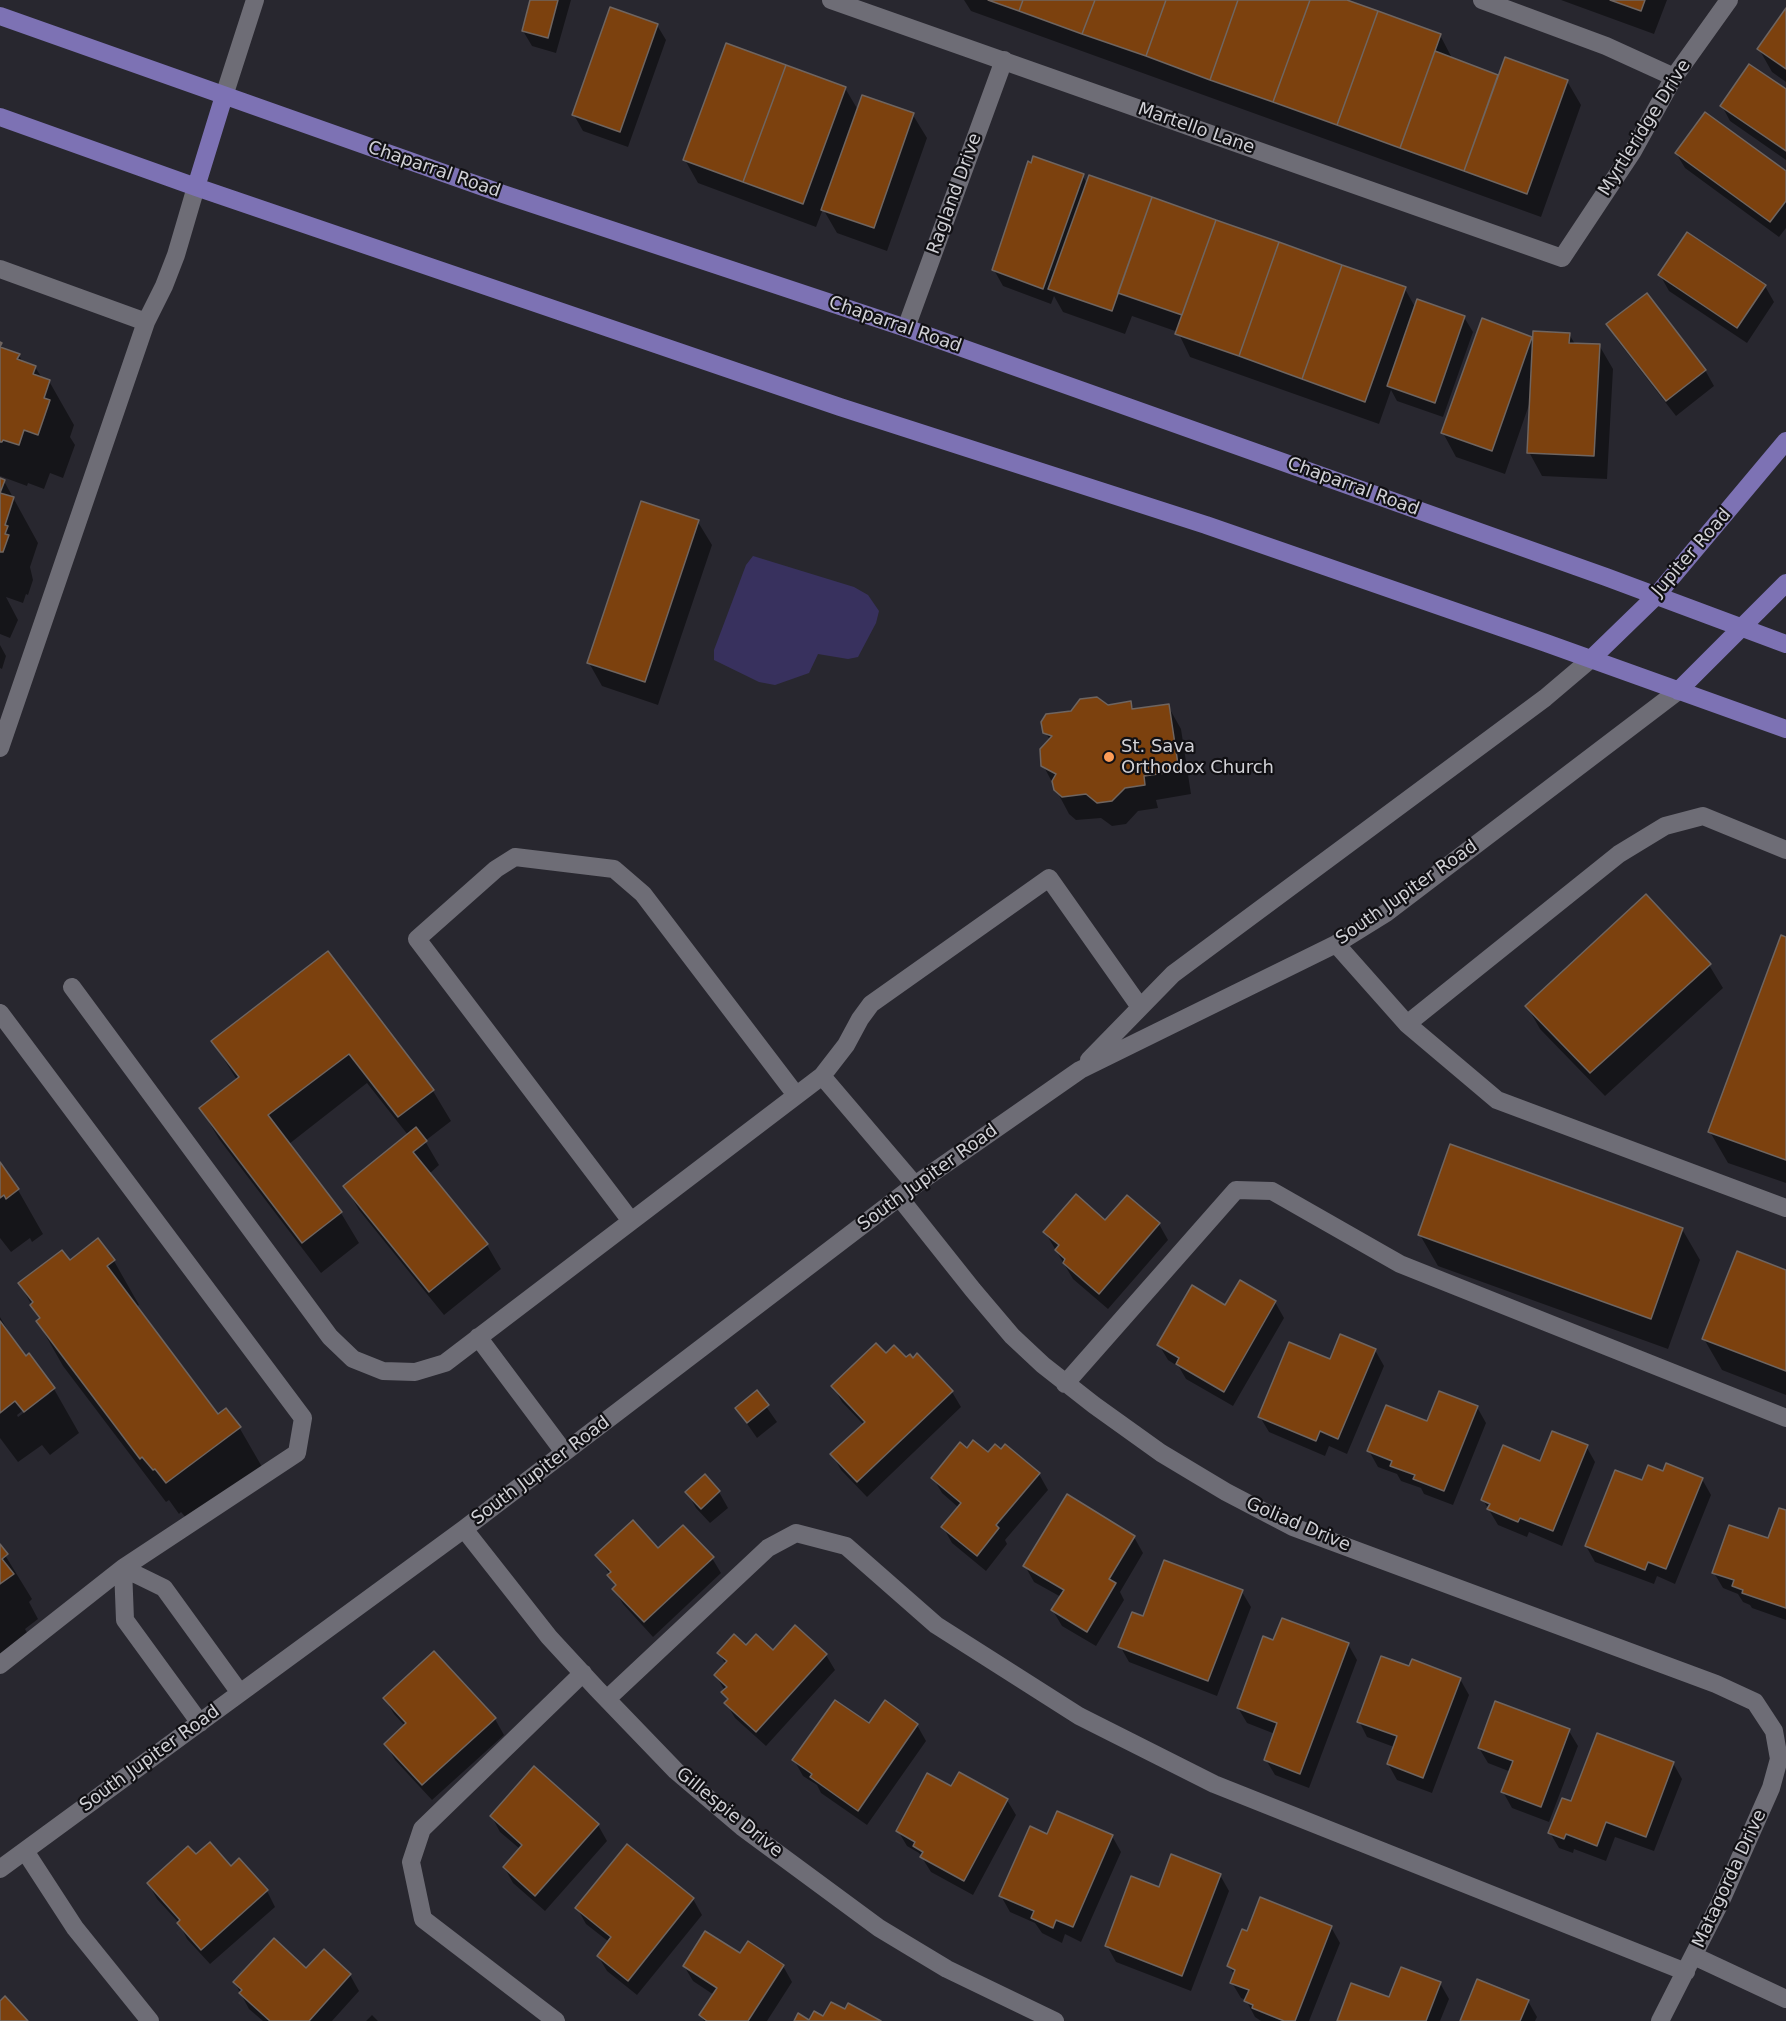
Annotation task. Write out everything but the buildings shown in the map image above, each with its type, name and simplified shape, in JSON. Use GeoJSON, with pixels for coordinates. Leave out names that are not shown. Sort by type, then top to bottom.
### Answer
{"type":"FeatureCollection","features":[{"type":"Feature","properties":{"kind":"main road","name":"Chaparral Road"},"geometry":{"type":"LineString","coordinates":[[0,16],[503,194],[906,328],[1786,644]]}},
{"type":"Feature","properties":{"kind":"main road"},"geometry":{"type":"LineString","coordinates":[[196,187],[224,96]]}},
{"type":"Feature","properties":{"kind":"main road"},"geometry":{"type":"LineString","coordinates":[[0,117],[196,187],[829,403],[1206,525],[1786,729]]}},
{"type":"Feature","properties":{"kind":"main road","name":"Jupiter Road"},"geometry":{"type":"LineString","coordinates":[[1591,659],[1656,596],[1786,441]]}},
{"type":"Feature","properties":{"kind":"main road"},"geometry":{"type":"LineString","coordinates":[[1678,691],[1786,583]]}},
{"type":"Feature","properties":{"kind":"street"},"geometry":{"type":"LineString","coordinates":[[224,96],[255,0]]}},
{"type":"Feature","properties":{"kind":"street","name":"Martello Lane"},"geometry":{"type":"LineString","coordinates":[[831,0],[855,4],[1004,60],[1562,258]]}},
{"type":"Feature","properties":{"kind":"street"},"geometry":{"type":"LineString","coordinates":[[1482,0],[1606,46],[1674,77]]}},
{"type":"Feature","properties":{"kind":"street","name":"Myrtleridge Drive"},"geometry":{"type":"LineString","coordinates":[[1562,258],[1633,151],[1674,77],[1729,0]]}},
{"type":"Feature","properties":{"kind":"street","name":"Ragland Drive"},"geometry":{"type":"LineString","coordinates":[[906,328],[1004,60]]}},
{"type":"Feature","properties":{"kind":"street"},"geometry":{"type":"LineString","coordinates":[[0,748],[146,322],[176,255],[196,187]]}},
{"type":"Feature","properties":{"kind":"street"},"geometry":{"type":"LineString","coordinates":[[0,269],[146,322]]}},
{"type":"Feature","properties":{"kind":"street","name":"South Jupiter Road"},"geometry":{"type":"LineString","coordinates":[[1080,1070],[1173,974],[1509,726],[1591,659]]}},
{"type":"Feature","properties":{"kind":"street","name":"South Jupiter Road"},"geometry":{"type":"LineString","coordinates":[[0,1869],[464,1529],[915,1185],[1080,1070],[1336,944],[1386,913],[1678,691]]}},
{"type":"Feature","properties":{"kind":"street"},"geometry":{"type":"LineString","coordinates":[[1407,1024],[1619,854],[1665,826],[1703,816],[1786,850]]}},
{"type":"Feature","properties":{"kind":"street"},"geometry":{"type":"LineString","coordinates":[[631,1221],[417,939],[496,869],[515,857],[614,869],[643,894],[796,1095]]}},
{"type":"Feature","properties":{"kind":"street"},"geometry":{"type":"LineString","coordinates":[[72,987],[330,1337],[353,1359],[383,1371],[415,1372],[445,1363],[822,1076],[846,1045],[871,1004],[1049,878],[1140,1007]]}},
{"type":"Feature","properties":{"kind":"street"},"geometry":{"type":"LineString","coordinates":[[1336,944],[1407,1024],[1497,1100],[1786,1208]]}},
{"type":"Feature","properties":{"kind":"street"},"geometry":{"type":"LineString","coordinates":[[0,1013],[303,1418],[297,1453],[123,1568],[0,1665]]}},
{"type":"Feature","properties":{"kind":"street"},"geometry":{"type":"LineString","coordinates":[[822,1076],[915,1185]]}},
{"type":"Feature","properties":{"kind":"street"},"geometry":{"type":"LineString","coordinates":[[1065,1384],[1236,1190],[1272,1191],[1401,1264],[1786,1418]]}},
{"type":"Feature","properties":{"kind":"street","name":"Goliad Drive"},"geometry":{"type":"LineString","coordinates":[[899,1197],[1012,1336],[1065,1384],[1161,1453],[1226,1492],[1293,1527],[1716,1684],[1755,1702],[1774,1731]]}},
{"type":"Feature","properties":{"kind":"street"},"geometry":{"type":"LineString","coordinates":[[478,1337],[564,1452]]}},
{"type":"Feature","properties":{"kind":"street","name":"Gillespie Drive"},"geometry":{"type":"LineString","coordinates":[[464,1529],[549,1636],[607,1700],[676,1771],[742,1827],[879,1928],[947,1969],[1055,2021]]}},
{"type":"Feature","properties":{"kind":"street"},"geometry":{"type":"LineString","coordinates":[[607,1700],[768,1548],[796,1533],[846,1546],[936,1625],[1079,1716],[1203,1779],[1786,1999]]}},
{"type":"Feature","properties":{"kind":"street"},"geometry":{"type":"LineString","coordinates":[[123,1568],[164,1588],[240,1693]]}},
{"type":"Feature","properties":{"kind":"street"},"geometry":{"type":"LineString","coordinates":[[123,1568],[125,1620],[200,1723]]}},
{"type":"Feature","properties":{"kind":"street"},"geometry":{"type":"LineString","coordinates":[[556,2021],[423,1919],[411,1862],[422,1829],[583,1674]]}},
{"type":"Feature","properties":{"kind":"street","name":"Matagorda Drive"},"geometry":{"type":"LineString","coordinates":[[1659,2021],[1690,1964],[1771,1788],[1779,1759],[1774,1731]]}},
{"type":"Feature","properties":{"kind":"street"},"geometry":{"type":"LineString","coordinates":[[25,1851],[75,1928],[150,2021]]}},
{"type":"Feature","properties":{"kind":"shaded area"},"geometry":{"type":"Polygon","coordinates":[[[753,556],[854,587],[868,595],[879,611],[876,623],[858,657],[848,659],[818,654],[809,673],[775,685],[759,682],[714,660],[714,650],[746,565],[753,556]]]}},
{"type":"Feature","properties":{"kind":"place","name":"St. Sava Orthodox Church"},"geometry":{"type":"Point","coordinates":[1109,757]}}]}
